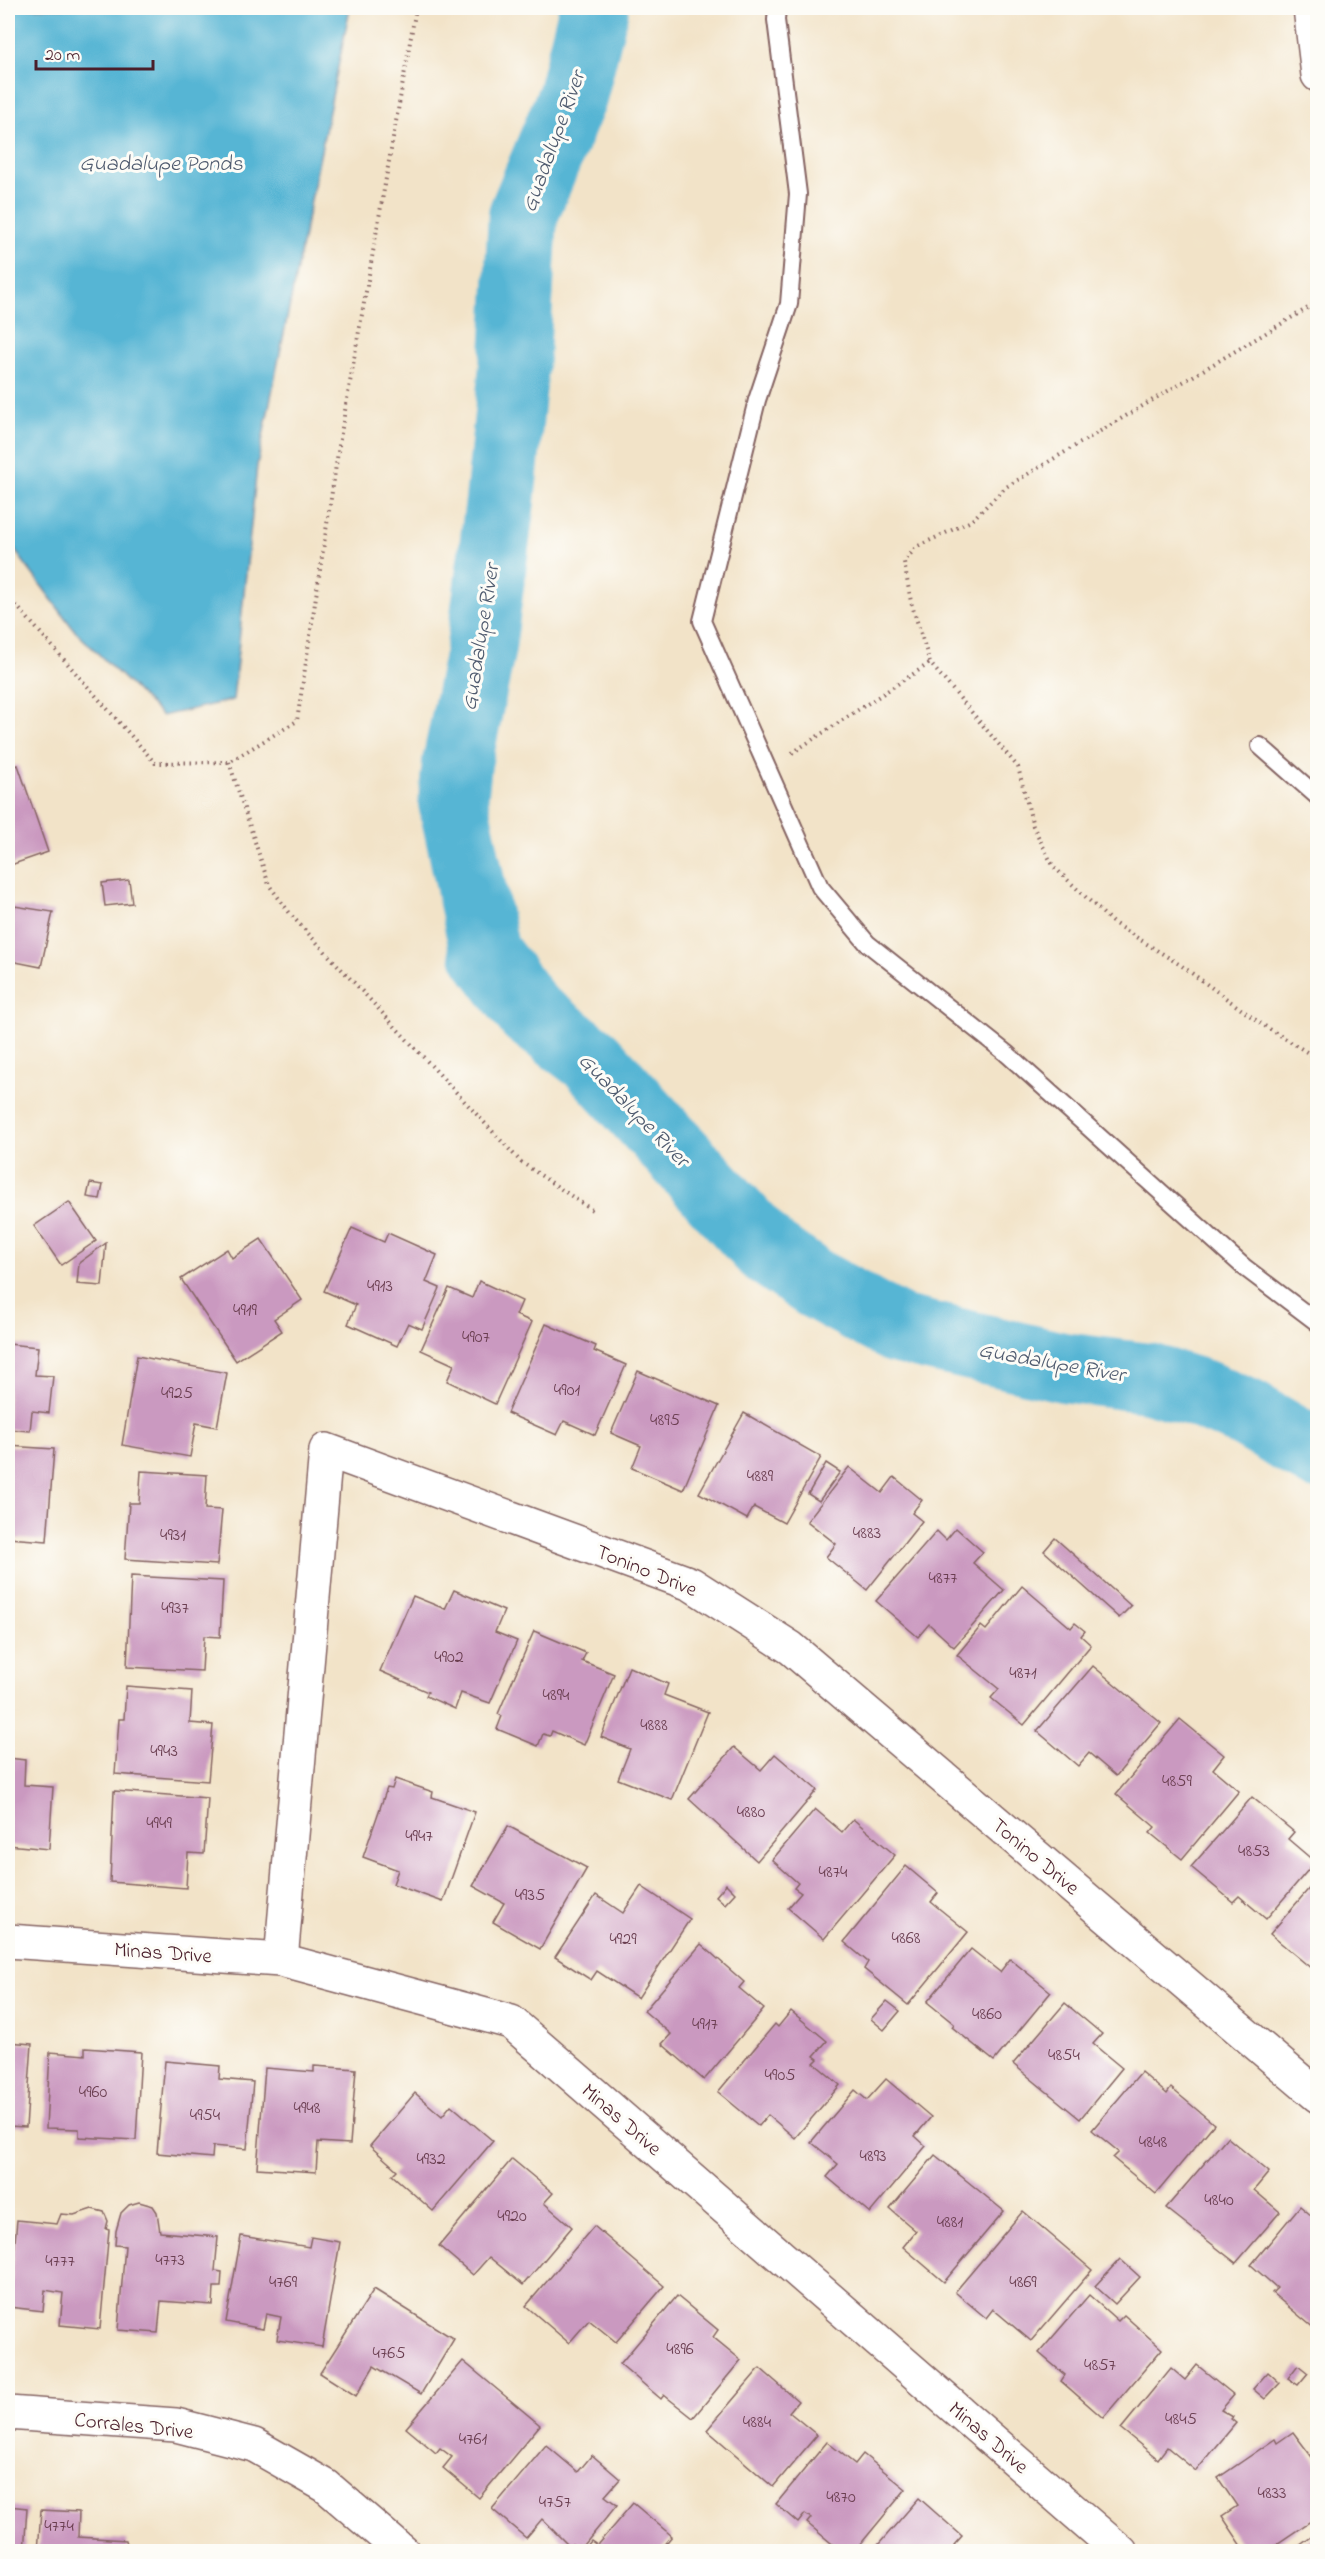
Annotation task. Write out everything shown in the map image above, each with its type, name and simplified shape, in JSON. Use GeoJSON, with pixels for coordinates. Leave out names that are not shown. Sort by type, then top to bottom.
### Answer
{"type":"FeatureCollection","features":[{"type":"Feature","properties":{"kind":"street"},"geometry":{"type":"LineString","coordinates":[[1310,8],[1317,75]]}},
{"type":"Feature","properties":{"kind":"street","name":"Tonino Drive"},"geometry":{"type":"LineString","coordinates":[[281,1960],[326,1450],[691,1584],[791,1648],[1317,2096]]}},
{"type":"Feature","properties":{"kind":"street","name":"Minas Drive"},"geometry":{"type":"LineString","coordinates":[[8,1941],[281,1960],[511,2022],[1121,2552]]}},
{"type":"Feature","properties":{"kind":"street","name":"Corrales Drive"},"geometry":{"type":"LineString","coordinates":[[8,2413],[176,2425],[254,2445],[326,2486],[403,2552]]}},
{"type":"Feature","properties":{"kind":"lane"},"geometry":{"type":"LineString","coordinates":[[777,8],[776,20],[798,194],[789,304],[758,400],[702,621],[820,887],[867,943],[1006,1053],[1244,1267],[1317,1323]]}},
{"type":"Feature","properties":{"kind":"lane"},"geometry":{"type":"LineString","coordinates":[[1260,746],[1317,796]]}},
{"type":"Feature","properties":{"kind":"path"},"geometry":{"type":"LineString","coordinates":[[8,596],[155,763],[229,762],[297,721],[340,439],[416,8]]}},
{"type":"Feature","properties":{"kind":"path"},"geometry":{"type":"LineString","coordinates":[[1317,302],[1006,487],[971,521],[916,547],[904,562],[911,602],[930,663],[1018,767],[1033,826],[1053,866],[1112,922],[1182,966],[1260,1023],[1317,1059]]}},
{"type":"Feature","properties":{"kind":"path"},"geometry":{"type":"LineString","coordinates":[[767,769],[930,663]]}},
{"type":"Feature","properties":{"kind":"path"},"geometry":{"type":"LineString","coordinates":[[229,762],[269,885],[292,916],[521,1162],[592,1210]]}},
{"type":"Feature","properties":{"kind":"water","name":"Guadalupe Ponds"},"geometry":{"type":"Polygon","coordinates":[[[8,8],[350,8],[257,466],[233,700],[162,716],[75,631],[8,541],[8,8]]]}},
{"type":"Feature","properties":{"kind":"building"},"geometry":{"type":"Polygon","coordinates":[[[18,765],[48,852],[8,866],[8,768],[18,765]]]}},
{"type":"Feature","properties":{"kind":"building"},"geometry":{"type":"Polygon","coordinates":[[[129,880],[132,903],[105,906],[102,883],[129,880]]]}},
{"type":"Feature","properties":{"kind":"building"},"geometry":{"type":"Polygon","coordinates":[[[8,905],[53,912],[41,967],[11,961],[8,971],[8,905]]]}},
{"type":"Feature","properties":{"kind":"building"},"geometry":{"type":"Polygon","coordinates":[[[90,1183],[103,1185],[100,1199],[87,1197],[90,1183]]]}},
{"type":"Feature","properties":{"kind":"building"},"geometry":{"type":"Polygon","coordinates":[[[69,1202],[96,1241],[61,1265],[34,1226],[69,1202]]]}},
{"type":"Feature","properties":{"kind":"building"},"geometry":{"type":"Polygon","coordinates":[[[352,1228],[384,1242],[388,1233],[437,1255],[426,1282],[440,1288],[422,1329],[408,1323],[397,1346],[348,1324],[356,1305],[324,1291],[352,1228]]]}},
{"type":"Feature","properties":{"kind":"building"},"geometry":{"type":"Polygon","coordinates":[[[261,1239],[302,1300],[274,1319],[282,1331],[236,1361],[181,1279],[227,1249],[232,1258],[261,1239]]]}},
{"type":"Feature","properties":{"kind":"building"},"geometry":{"type":"Polygon","coordinates":[[[106,1243],[102,1286],[77,1284],[79,1263],[106,1243]]]}},
{"type":"Feature","properties":{"kind":"building"},"geometry":{"type":"Polygon","coordinates":[[[479,1281],[522,1301],[516,1315],[532,1322],[495,1404],[447,1381],[454,1365],[421,1350],[449,1288],[472,1298],[479,1281]]]}},
{"type":"Feature","properties":{"kind":"building"},"geometry":{"type":"Polygon","coordinates":[[[546,1324],[596,1346],[594,1351],[626,1365],[595,1435],[564,1421],[557,1435],[507,1413],[546,1324]]]}},
{"type":"Feature","properties":{"kind":"building"},"geometry":{"type":"Polygon","coordinates":[[[8,1344],[38,1347],[35,1375],[53,1376],[49,1413],[32,1411],[30,1431],[8,1429],[8,1344]]]}},
{"type":"Feature","properties":{"kind":"building"},"geometry":{"type":"Polygon","coordinates":[[[137,1356],[227,1373],[217,1427],[196,1423],[190,1457],[122,1445],[137,1356]]]}},
{"type":"Feature","properties":{"kind":"building"},"geometry":{"type":"Polygon","coordinates":[[[638,1371],[719,1406],[683,1490],[632,1468],[641,1446],[611,1433],[638,1371]]]}},
{"type":"Feature","properties":{"kind":"building"},"geometry":{"type":"Polygon","coordinates":[[[744,1413],[821,1457],[784,1523],[754,1507],[747,1519],[699,1493],[744,1413]]]}},
{"type":"Feature","properties":{"kind":"building"},"geometry":{"type":"Polygon","coordinates":[[[8,1446],[54,1449],[47,1541],[8,1538],[8,1446]]]}},
{"type":"Feature","properties":{"kind":"building"},"geometry":{"type":"Polygon","coordinates":[[[826,1463],[840,1472],[819,1501],[808,1494],[826,1463]]]}},
{"type":"Feature","properties":{"kind":"building"},"geometry":{"type":"Polygon","coordinates":[[[849,1467],[882,1493],[894,1477],[922,1500],[912,1513],[922,1521],[867,1590],[826,1557],[836,1544],[807,1521],[849,1467]]]}},
{"type":"Feature","properties":{"kind":"building"},"geometry":{"type":"Polygon","coordinates":[[[141,1471],[207,1475],[205,1509],[222,1510],[217,1565],[125,1559],[129,1503],[139,1503],[141,1471]]]}},
{"type":"Feature","properties":{"kind":"building"},"geometry":{"type":"Polygon","coordinates":[[[956,1528],[983,1552],[973,1563],[1004,1590],[954,1647],[929,1624],[918,1637],[876,1601],[937,1531],[946,1540],[956,1528]]]}},
{"type":"Feature","properties":{"kind":"building"},"geometry":{"type":"Polygon","coordinates":[[[1055,1538],[1131,1606],[1119,1618],[1044,1551],[1055,1538]]]}},
{"type":"Feature","properties":{"kind":"building"},"geometry":{"type":"Polygon","coordinates":[[[131,1576],[223,1581],[220,1637],[204,1636],[202,1671],[127,1667],[131,1576]]]}},
{"type":"Feature","properties":{"kind":"building"},"geometry":{"type":"Polygon","coordinates":[[[1022,1586],[1071,1628],[1075,1623],[1085,1631],[1081,1636],[1091,1645],[1024,1725],[991,1698],[999,1689],[957,1655],[981,1626],[986,1630],[1022,1586]]]}},
{"type":"Feature","properties":{"kind":"building"},"geometry":{"type":"Polygon","coordinates":[[[454,1590],[504,1611],[495,1632],[517,1641],[490,1703],[461,1693],[455,1709],[426,1696],[428,1692],[380,1671],[413,1596],[445,1609],[454,1590]]]}},
{"type":"Feature","properties":{"kind":"building"},"geometry":{"type":"Polygon","coordinates":[[[534,1631],[586,1653],[582,1661],[614,1674],[584,1745],[552,1731],[550,1736],[543,1734],[538,1746],[497,1729],[502,1716],[498,1714],[534,1631]]]}},
{"type":"Feature","properties":{"kind":"building"},"geometry":{"type":"Polygon","coordinates":[[[1093,1666],[1161,1723],[1116,1776],[1089,1753],[1078,1766],[1037,1731],[1093,1666]]]}},
{"type":"Feature","properties":{"kind":"building"},"geometry":{"type":"Polygon","coordinates":[[[629,1667],[668,1684],[664,1695],[708,1712],[672,1800],[618,1779],[630,1749],[601,1737],[629,1667]]]}},
{"type":"Feature","properties":{"kind":"building"},"geometry":{"type":"Polygon","coordinates":[[[126,1686],[192,1691],[190,1723],[213,1725],[208,1781],[115,1774],[119,1719],[124,1719],[126,1686]]]}},
{"type":"Feature","properties":{"kind":"building"},"geometry":{"type":"Polygon","coordinates":[[[1180,1719],[1224,1755],[1213,1769],[1239,1791],[1182,1859],[1150,1833],[1155,1827],[1116,1794],[1180,1719]]]}},
{"type":"Feature","properties":{"kind":"building"},"geometry":{"type":"Polygon","coordinates":[[[734,1747],[761,1770],[775,1754],[817,1790],[757,1861],[689,1799],[734,1747]]]}},
{"type":"Feature","properties":{"kind":"building"},"geometry":{"type":"Polygon","coordinates":[[[8,1758],[25,1760],[24,1785],[53,1787],[49,1849],[8,1845],[8,1758]]]}},
{"type":"Feature","properties":{"kind":"building"},"geometry":{"type":"Polygon","coordinates":[[[395,1779],[433,1792],[432,1797],[475,1812],[443,1902],[393,1884],[398,1870],[363,1857],[387,1788],[392,1789],[395,1779]]]}},
{"type":"Feature","properties":{"kind":"building"},"geometry":{"type":"Polygon","coordinates":[[[114,1791],[208,1798],[204,1854],[188,1853],[186,1888],[110,1882],[114,1791]]]}},
{"type":"Feature","properties":{"kind":"building"},"geometry":{"type":"Polygon","coordinates":[[[1252,1797],[1294,1832],[1288,1839],[1315,1862],[1266,1919],[1239,1896],[1233,1902],[1191,1867],[1252,1797]]]}},
{"type":"Feature","properties":{"kind":"building"},"geometry":{"type":"Polygon","coordinates":[[[815,1809],[842,1832],[853,1819],[895,1855],[824,1939],[788,1908],[801,1893],[794,1888],[798,1883],[772,1860],[815,1809]]]}},
{"type":"Feature","properties":{"kind":"building"},"geometry":{"type":"Polygon","coordinates":[[[508,1826],[587,1868],[540,1949],[493,1922],[504,1903],[473,1886],[508,1826]]]}},
{"type":"Feature","properties":{"kind":"building"},"geometry":{"type":"Polygon","coordinates":[[[906,1866],[938,1893],[931,1902],[968,1932],[908,2005],[864,1969],[868,1962],[844,1942],[906,1866]]]}},
{"type":"Feature","properties":{"kind":"building"},"geometry":{"type":"Polygon","coordinates":[[[1318,1878],[1318,1963],[1312,1969],[1270,1934],[1318,1878]]]}},
{"type":"Feature","properties":{"kind":"building"},"geometry":{"type":"Polygon","coordinates":[[[726,1884],[735,1893],[725,1904],[716,1896],[726,1884]]]}},
{"type":"Feature","properties":{"kind":"building"},"geometry":{"type":"Polygon","coordinates":[[[641,1886],[690,1919],[638,1998],[597,1971],[591,1980],[555,1957],[596,1895],[623,1913],[641,1886]]]}},
{"type":"Feature","properties":{"kind":"building"},"geometry":{"type":"Polygon","coordinates":[[[701,1944],[744,1982],[739,1988],[764,2009],[704,2080],[662,2044],[671,2034],[644,2011],[701,1944]]]}},
{"type":"Feature","properties":{"kind":"building"},"geometry":{"type":"Polygon","coordinates":[[[971,1949],[1000,1972],[1010,1959],[1051,1992],[994,2061],[952,2027],[954,2024],[927,2002],[971,1949]]]}},
{"type":"Feature","properties":{"kind":"building"},"geometry":{"type":"Polygon","coordinates":[[[887,2001],[900,2011],[884,2030],[871,2019],[887,2001]]]}},
{"type":"Feature","properties":{"kind":"building"},"geometry":{"type":"Polygon","coordinates":[[[1065,2003],[1102,2034],[1093,2044],[1122,2068],[1080,2119],[1013,2064],[1065,2003]]]}},
{"type":"Feature","properties":{"kind":"building"},"geometry":{"type":"Polygon","coordinates":[[[791,2011],[827,2041],[814,2056],[818,2059],[814,2063],[840,2085],[795,2138],[768,2115],[759,2126],[718,2092],[775,2024],[778,2027],[791,2011]]]}},
{"type":"Feature","properties":{"kind":"building"},"geometry":{"type":"Polygon","coordinates":[[[8,2042],[32,2044],[26,2127],[8,2126],[8,2042]]]}},
{"type":"Feature","properties":{"kind":"building"},"geometry":{"type":"Polygon","coordinates":[[[85,2048],[141,2052],[136,2140],[79,2137],[79,2129],[46,2128],[50,2052],[85,2055],[85,2048]]]}},
{"type":"Feature","properties":{"kind":"building"},"geometry":{"type":"Polygon","coordinates":[[[165,2061],[220,2066],[219,2079],[253,2082],[247,2149],[213,2146],[212,2158],[157,2153],[165,2061]]]}},
{"type":"Feature","properties":{"kind":"building"},"geometry":{"type":"Polygon","coordinates":[[[314,2066],[356,2069],[350,2144],[318,2142],[316,2172],[257,2168],[265,2068],[314,2072],[314,2066]]]}},
{"type":"Feature","properties":{"kind":"building"},"geometry":{"type":"Polygon","coordinates":[[[1141,2072],[1167,2094],[1171,2088],[1214,2124],[1156,2194],[1113,2158],[1119,2152],[1092,2130],[1141,2072]]]}},
{"type":"Feature","properties":{"kind":"building"},"geometry":{"type":"Polygon","coordinates":[[[886,2079],[931,2117],[915,2136],[926,2146],[870,2213],[827,2177],[838,2164],[811,2142],[855,2090],[867,2100],[886,2079]]]}},
{"type":"Feature","properties":{"kind":"building"},"geometry":{"type":"Polygon","coordinates":[[[415,2093],[442,2116],[451,2105],[493,2141],[433,2211],[392,2175],[397,2170],[370,2146],[415,2093]]]}},
{"type":"Feature","properties":{"kind":"building"},"geometry":{"type":"Polygon","coordinates":[[[1227,2137],[1269,2172],[1254,2190],[1280,2212],[1236,2263],[1166,2208],[1227,2137]]]}},
{"type":"Feature","properties":{"kind":"building"},"geometry":{"type":"Polygon","coordinates":[[[935,2155],[1004,2211],[944,2282],[903,2247],[916,2231],[890,2209],[935,2155]]]}},
{"type":"Feature","properties":{"kind":"building"},"geometry":{"type":"Polygon","coordinates":[[[512,2159],[553,2193],[544,2203],[572,2227],[523,2285],[489,2257],[473,2275],[439,2246],[512,2159]]]}},
{"type":"Feature","properties":{"kind":"building"},"geometry":{"type":"Polygon","coordinates":[[[139,2202],[153,2206],[157,2212],[160,2232],[218,2237],[215,2271],[222,2272],[221,2287],[214,2287],[213,2305],[161,2301],[158,2333],[118,2330],[125,2246],[115,2245],[116,2231],[121,2213],[129,2205],[139,2202]]]}},
{"type":"Feature","properties":{"kind":"building"},"geometry":{"type":"Polygon","coordinates":[[[1300,2206],[1318,2221],[1318,2325],[1315,2329],[1272,2293],[1277,2288],[1251,2265],[1300,2206]]]}},
{"type":"Feature","properties":{"kind":"building"},"geometry":{"type":"Polygon","coordinates":[[[92,2209],[104,2212],[108,2221],[106,2229],[109,2230],[100,2329],[60,2325],[63,2293],[45,2290],[43,2311],[9,2307],[17,2220],[57,2224],[61,2214],[74,2215],[92,2209]]]}},
{"type":"Feature","properties":{"kind":"building"},"geometry":{"type":"Polygon","coordinates":[[[1023,2211],[1092,2270],[1031,2341],[993,2309],[986,2318],[955,2292],[1023,2211]]]}},
{"type":"Feature","properties":{"kind":"building"},"geometry":{"type":"Polygon","coordinates":[[[594,2226],[664,2286],[616,2342],[589,2320],[569,2343],[526,2306],[594,2226]]]}},
{"type":"Feature","properties":{"kind":"building"},"geometry":{"type":"Polygon","coordinates":[[[241,2236],[309,2247],[311,2237],[340,2242],[322,2347],[277,2340],[281,2317],[266,2314],[263,2329],[226,2322],[241,2236]]]}},
{"type":"Feature","properties":{"kind":"building"},"geometry":{"type":"Polygon","coordinates":[[[1120,2259],[1140,2277],[1115,2304],[1095,2286],[1120,2259]]]}},
{"type":"Feature","properties":{"kind":"building"},"geometry":{"type":"Polygon","coordinates":[[[374,2289],[454,2339],[421,2394],[374,2366],[356,2396],[320,2373],[374,2289]]]}},
{"type":"Feature","properties":{"kind":"building"},"geometry":{"type":"Polygon","coordinates":[[[1089,2295],[1118,2321],[1124,2315],[1162,2349],[1103,2418],[1061,2381],[1065,2375],[1039,2353],[1089,2295]]]}},
{"type":"Feature","properties":{"kind":"building"},"geometry":{"type":"Polygon","coordinates":[[[677,2296],[718,2330],[713,2337],[741,2360],[693,2418],[664,2395],[661,2399],[620,2364],[677,2296]]]}},
{"type":"Feature","properties":{"kind":"building"},"geometry":{"type":"Polygon","coordinates":[[[463,2361],[540,2425],[479,2498],[443,2468],[452,2457],[440,2448],[436,2453],[406,2428],[463,2361]]]}},
{"type":"Feature","properties":{"kind":"building"},"geometry":{"type":"Polygon","coordinates":[[[1197,2365],[1234,2395],[1221,2410],[1233,2417],[1231,2419],[1236,2423],[1196,2471],[1167,2447],[1158,2459],[1121,2429],[1171,2368],[1185,2380],[1197,2365]]]}},
{"type":"Feature","properties":{"kind":"building"},"geometry":{"type":"Polygon","coordinates":[[[1298,2365],[1308,2373],[1298,2385],[1288,2378],[1298,2365]]]}},
{"type":"Feature","properties":{"kind":"building"},"geometry":{"type":"Polygon","coordinates":[[[760,2368],[798,2401],[789,2412],[817,2435],[773,2487],[707,2430],[760,2368]]]}},
{"type":"Feature","properties":{"kind":"building"},"geometry":{"type":"Polygon","coordinates":[[[1268,2372],[1280,2383],[1265,2399],[1253,2389],[1268,2372]]]}},
{"type":"Feature","properties":{"kind":"building"},"geometry":{"type":"Polygon","coordinates":[[[1293,2432],[1318,2465],[1318,2516],[1265,2552],[1246,2552],[1222,2516],[1237,2506],[1218,2478],[1275,2439],[1277,2443],[1293,2432]]]}},
{"type":"Feature","properties":{"kind":"building"},"geometry":{"type":"Polygon","coordinates":[[[827,2442],[855,2464],[863,2454],[906,2489],[854,2552],[842,2552],[807,2523],[811,2518],[805,2514],[798,2523],[776,2504],[827,2442]]]}},
{"type":"Feature","properties":{"kind":"building"},"geometry":{"type":"Polygon","coordinates":[[[546,2445],[578,2472],[592,2455],[620,2479],[605,2496],[617,2505],[580,2550],[572,2544],[570,2547],[542,2519],[526,2538],[492,2509],[546,2445]]]}},
{"type":"Feature","properties":{"kind":"building"},"geometry":{"type":"Polygon","coordinates":[[[919,2498],[962,2536],[954,2545],[961,2552],[872,2552],[919,2498]]]}},
{"type":"Feature","properties":{"kind":"building"},"geometry":{"type":"Polygon","coordinates":[[[633,2503],[672,2536],[659,2552],[582,2552],[591,2541],[597,2545],[633,2503]]]}},
{"type":"Feature","properties":{"kind":"building"},"geometry":{"type":"Polygon","coordinates":[[[8,2506],[27,2508],[24,2552],[8,2552],[8,2506]]]}},
{"type":"Feature","properties":{"kind":"building"},"geometry":{"type":"Polygon","coordinates":[[[41,2510],[79,2512],[78,2537],[126,2540],[129,2552],[38,2552],[41,2510]]]}},
{"type":"Feature","properties":{"kind":"building"},"geometry":{"type":"Polygon","coordinates":[[[1318,2532],[1318,2552],[1291,2552],[1318,2532]]]}},
{"type":"Feature","properties":{"kind":"waterway","name":"Guadalupe River"},"geometry":{"type":"LineString","coordinates":[[594,8],[572,97],[523,215],[515,356],[500,501],[481,647],[457,763],[453,802],[485,953],[530,1013],[592,1060],[766,1250],[815,1284],[898,1329],[1063,1367],[1148,1378],[1199,1393],[1248,1414],[1318,1455]]}}]}
